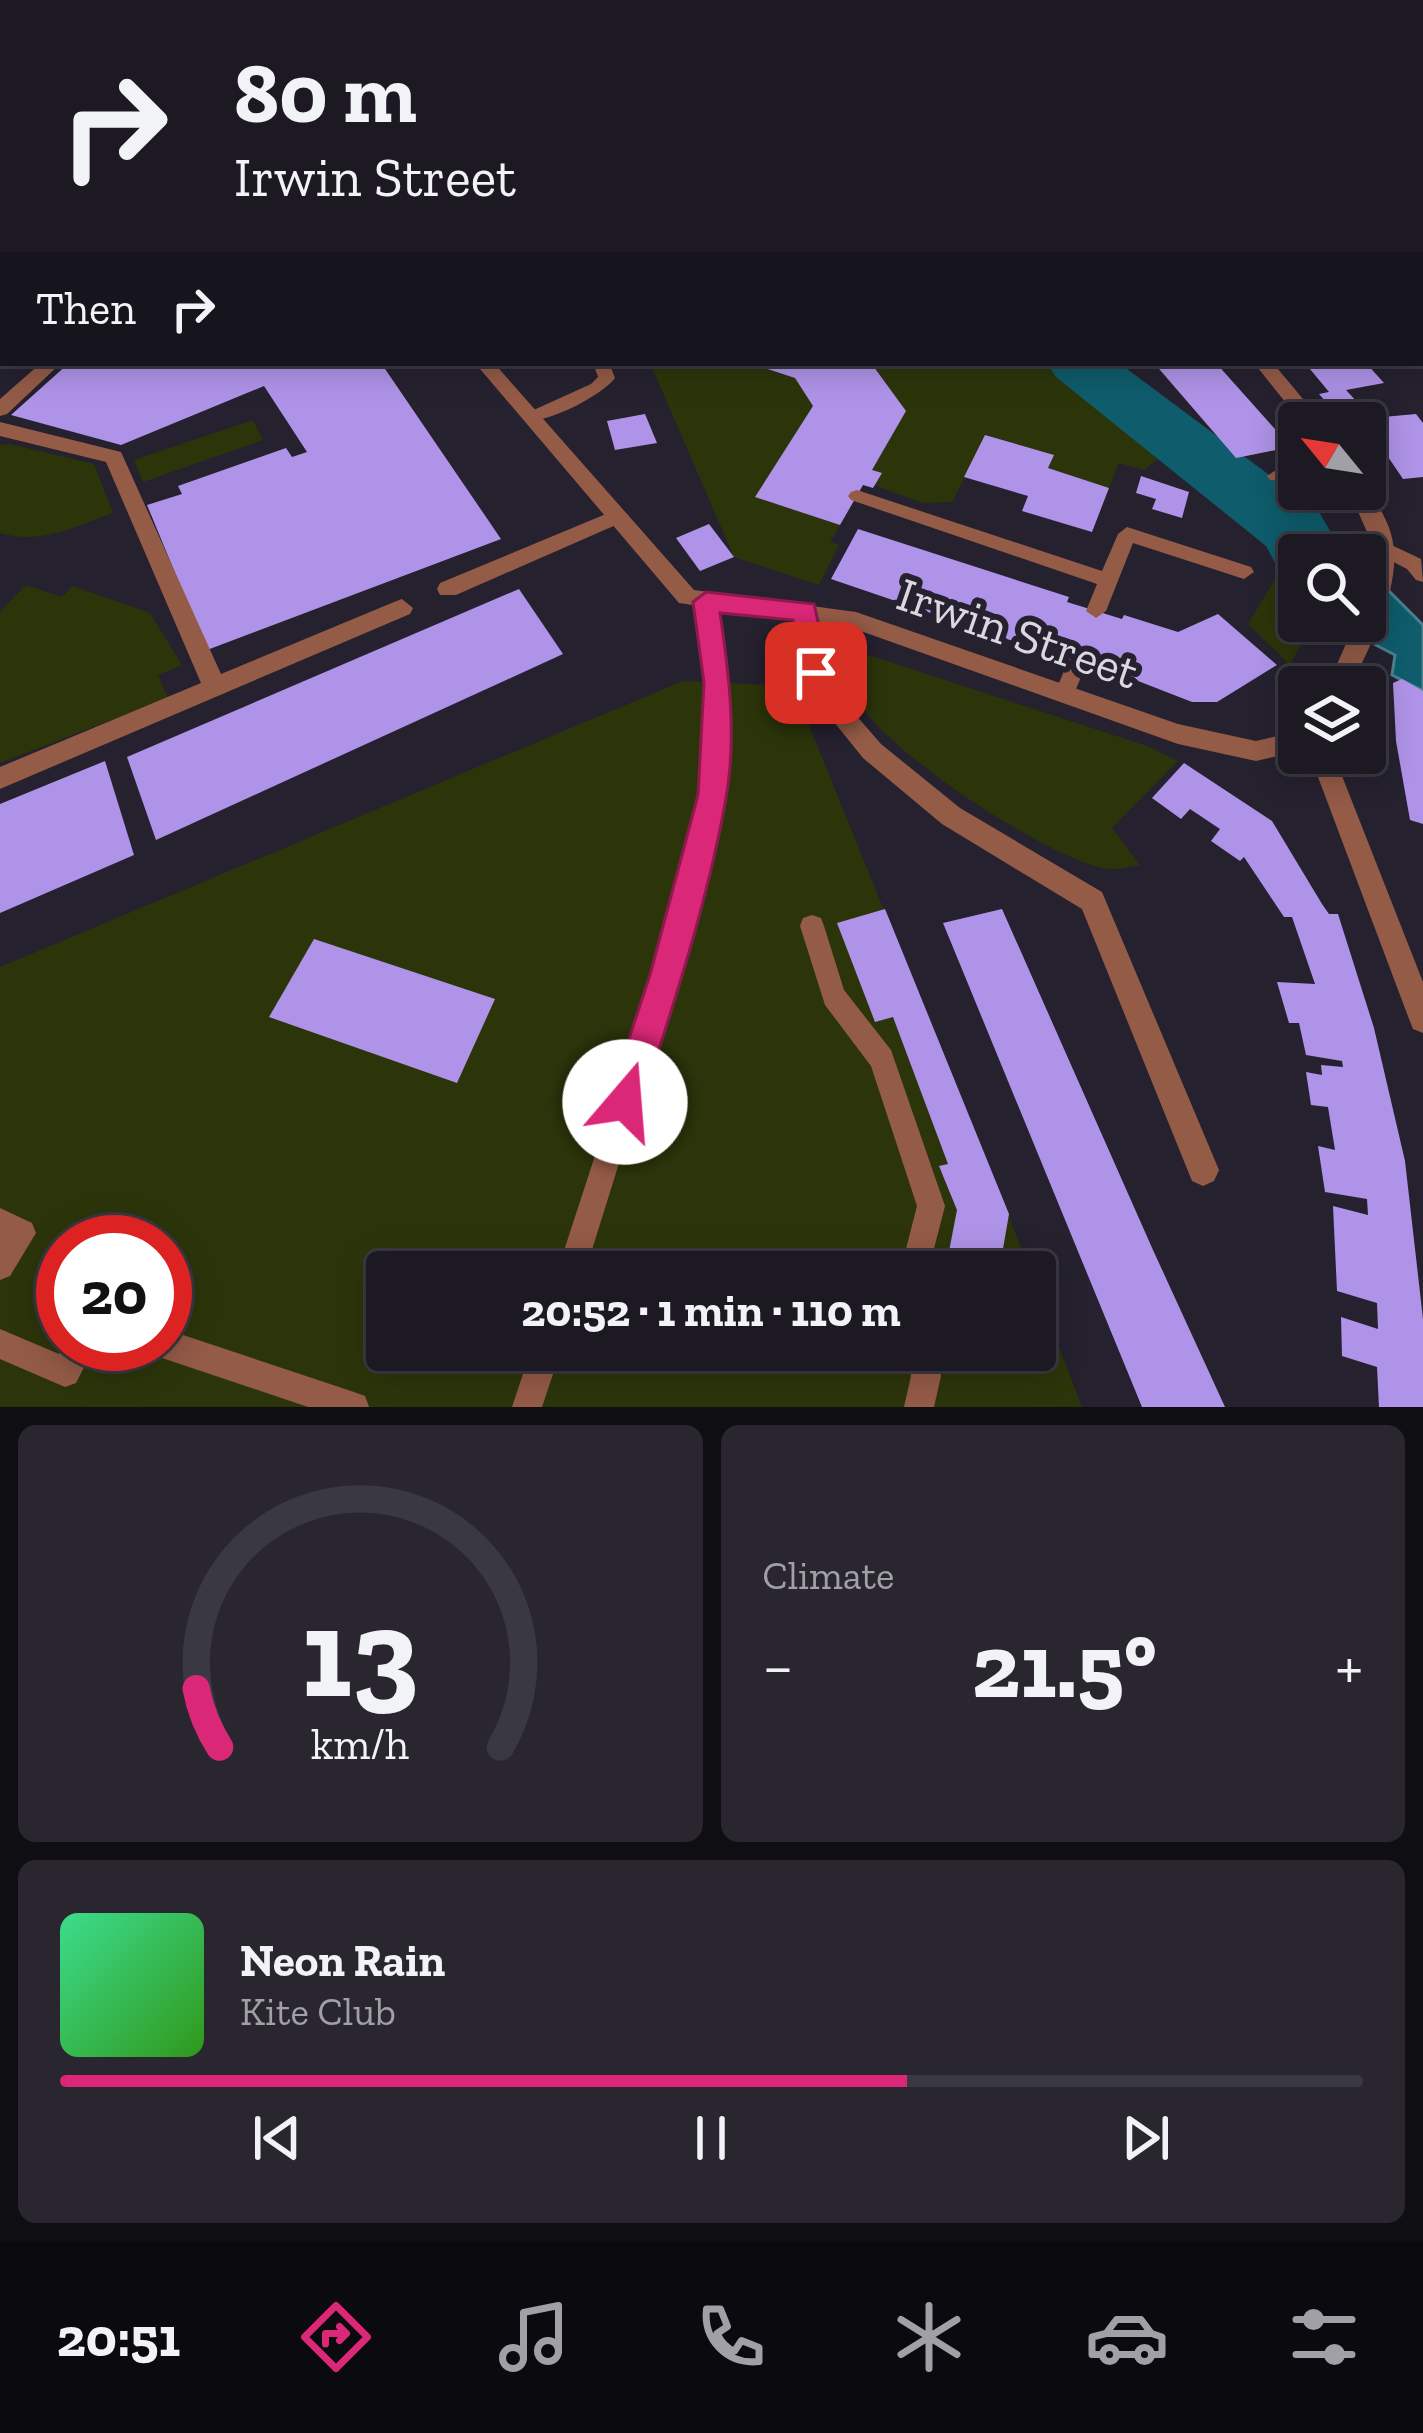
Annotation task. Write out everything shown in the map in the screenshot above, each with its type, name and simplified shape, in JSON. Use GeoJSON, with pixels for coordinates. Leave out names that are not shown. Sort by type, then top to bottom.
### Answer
{"type":"FeatureCollection","features":[{"type":"Feature","properties":{"kind":"street"},"geometry":{"type":"LineString","coordinates":[[0,410],[49,366]]}},
{"type":"Feature","properties":{"kind":"street"},"geometry":{"type":"LineString","coordinates":[[487,366],[674,587],[706,602]]}},
{"type":"Feature","properties":{"kind":"street"},"geometry":{"type":"LineString","coordinates":[[1266,366],[1296,402]]}},
{"type":"Feature","properties":{"kind":"street"},"geometry":{"type":"LineString","coordinates":[[0,429],[114,457],[215,687]]}},
{"type":"Feature","properties":{"kind":"street"},"geometry":{"type":"LineString","coordinates":[[448,589],[617,517]]}},
{"type":"Feature","properties":{"kind":"street","name":"Irwin Street"},"geometry":{"type":"LineString","coordinates":[[706,602],[856,621],[1178,734],[1256,751],[1278,746]]}},
{"type":"Feature","properties":{"kind":"street"},"geometry":{"type":"LineString","coordinates":[[0,778],[402,608]]}},
{"type":"Feature","properties":{"kind":"street"},"geometry":{"type":"LineString","coordinates":[[805,611],[808,650],[825,695],[872,751],[951,816],[1092,901],[1203,1170]]}},
{"type":"Feature","properties":{"kind":"street"},"geometry":{"type":"LineString","coordinates":[[1329,774],[1423,1019]]}},
{"type":"Feature","properties":{"kind":"lane"},"geometry":{"type":"LineString","coordinates":[[533,417],[597,388],[607,378],[602,366]]}},
{"type":"Feature","properties":{"kind":"lane"},"geometry":{"type":"LineString","coordinates":[[857,496],[1108,580]]}},
{"type":"Feature","properties":{"kind":"lane"},"geometry":{"type":"LineString","coordinates":[[1096,611],[1127,534],[1244,572]]}},
{"type":"Feature","properties":{"kind":"lane"},"geometry":{"type":"LineString","coordinates":[[1386,558],[1414,563],[1423,575]]}},
{"type":"Feature","properties":{"kind":"lane"},"geometry":{"type":"LineString","coordinates":[[578,1251],[666,975],[712,795],[717,683],[706,602]]}},
{"type":"Feature","properties":{"kind":"lane"},"geometry":{"type":"LineString","coordinates":[[1064,694],[1079,658]]}},
{"type":"Feature","properties":{"kind":"lane"},"geometry":{"type":"LineString","coordinates":[[812,926],[834,997],[882,1059],[931,1206],[919,1251]]}},
{"type":"Feature","properties":{"kind":"lane"},"geometry":{"type":"LineString","coordinates":[[0,1222],[22,1233],[0,1266]]}},
{"type":"Feature","properties":{"kind":"lane"},"geometry":{"type":"LineString","coordinates":[[0,1344],[36,1360]]}},
{"type":"Feature","properties":{"kind":"lane"},"geometry":{"type":"LineString","coordinates":[[192,1353],[354,1407]]}},
{"type":"Feature","properties":{"kind":"lane"},"geometry":{"type":"LineString","coordinates":[[527,1407],[539,1371]]}},
{"type":"Feature","properties":{"kind":"lane"},"geometry":{"type":"LineString","coordinates":[[920,1407],[925,1371]]}},
{"type":"Feature","properties":{"kind":"green space"},"geometry":{"type":"Polygon","coordinates":[[[651,366],[755,366],[795,378],[813,406],[756,497],[840,525],[830,542],[839,545],[819,585],[734,557],[651,366]]]}},
{"type":"Feature","properties":{"kind":"green space"},"geometry":{"type":"Polygon","coordinates":[[[873,366],[1062,366],[1168,451],[1144,470],[1119,463],[1109,488],[1048,468],[1053,455],[986,435],[952,502],[923,503],[874,485],[872,470],[906,411],[873,366]]]}},
{"type":"Feature","properties":{"kind":"green space"},"geometry":{"type":"Polygon","coordinates":[[[253,420],[263,440],[143,482],[134,460],[253,420]]]}},
{"type":"Feature","properties":{"kind":"green space"},"geometry":{"type":"Polygon","coordinates":[[[0,445],[94,464],[113,513],[43,536],[0,533],[0,445]]]}},
{"type":"Feature","properties":{"kind":"green space"},"geometry":{"type":"Polygon","coordinates":[[[1278,574],[1278,642],[1302,642],[1290,665],[1248,624],[1278,574]]]}},
{"type":"Feature","properties":{"kind":"green space"},"geometry":{"type":"Polygon","coordinates":[[[26,585],[62,597],[73,586],[150,613],[182,665],[158,675],[168,698],[0,763],[0,612],[26,585]]]}},
{"type":"Feature","properties":{"kind":"green space"},"geometry":{"type":"Polygon","coordinates":[[[844,647],[1147,746],[1178,761],[1112,828],[1140,865],[1107,869],[1072,858],[988,812],[942,780],[865,712],[842,679],[836,650],[844,647]]]}},
{"type":"Feature","properties":{"kind":"green space"},"geometry":{"type":"Polygon","coordinates":[[[683,681],[793,686],[1022,1251],[366,1251],[366,1371],[1056,1371],[1056,1339],[1082,1407],[0,1407],[0,967],[683,681]]]}},
{"type":"Feature","properties":{"kind":"water"},"geometry":{"type":"Polygon","coordinates":[[[1070,372],[1125,375],[1188,433],[1249,471],[1278,497],[1278,510],[1292,510],[1311,527],[1332,534],[1278,534],[1278,555],[1257,519],[1218,493],[1070,372]]]}},
{"type":"Feature","properties":{"kind":"water"},"geometry":{"type":"Polygon","coordinates":[[[1386,588],[1423,625],[1423,691],[1392,675],[1395,655],[1370,642],[1386,642],[1386,588]]]}},
{"type":"Feature","properties":{"kind":"building"},"geometry":{"type":"Polygon","coordinates":[[[66,366],[383,366],[501,539],[207,650],[147,505],[182,494],[178,486],[286,448],[292,457],[307,452],[264,386],[121,445],[11,415],[66,366]]]}},
{"type":"Feature","properties":{"kind":"building"},"geometry":{"type":"Polygon","coordinates":[[[758,366],[873,366],[906,411],[872,470],[882,473],[873,488],[863,485],[840,525],[755,497],[813,406],[795,378],[758,366]]]}},
{"type":"Feature","properties":{"kind":"building"},"geometry":{"type":"Polygon","coordinates":[[[1157,366],[1219,366],[1278,432],[1278,450],[1236,458],[1157,366]]]}},
{"type":"Feature","properties":{"kind":"building"},"geometry":{"type":"Polygon","coordinates":[[[1307,366],[1369,366],[1384,383],[1346,390],[1357,402],[1326,402],[1319,394],[1329,392],[1307,366]]]}},
{"type":"Feature","properties":{"kind":"building"},"geometry":{"type":"Polygon","coordinates":[[[645,414],[657,443],[615,450],[607,421],[645,414]]]}},
{"type":"Feature","properties":{"kind":"building"},"geometry":{"type":"Polygon","coordinates":[[[1416,414],[1423,423],[1423,477],[1403,479],[1386,454],[1386,417],[1416,414]]]}},
{"type":"Feature","properties":{"kind":"building"},"geometry":{"type":"Polygon","coordinates":[[[985,435],[1054,455],[1048,468],[1109,488],[1092,532],[1022,511],[1028,496],[964,477],[985,435]]]}},
{"type":"Feature","properties":{"kind":"building"},"geometry":{"type":"Polygon","coordinates":[[[1141,476],[1189,492],[1182,518],[1152,509],[1156,499],[1136,493],[1141,476]]]}},
{"type":"Feature","properties":{"kind":"building"},"geometry":{"type":"Polygon","coordinates":[[[709,524],[734,557],[700,571],[676,538],[709,524]]]}},
{"type":"Feature","properties":{"kind":"building"},"geometry":{"type":"Polygon","coordinates":[[[858,529],[1069,597],[1067,602],[1122,619],[1124,615],[1178,632],[1218,614],[1277,665],[1217,702],[1192,702],[1050,648],[1048,653],[831,579],[858,529]]]}},
{"type":"Feature","properties":{"kind":"building"},"geometry":{"type":"Polygon","coordinates":[[[519,589],[563,654],[156,840],[127,757],[519,589]]]}},
{"type":"Feature","properties":{"kind":"building"},"geometry":{"type":"Polygon","coordinates":[[[1402,679],[1423,691],[1423,824],[1410,820],[1396,741],[1393,683],[1402,679]]]}},
{"type":"Feature","properties":{"kind":"building"},"geometry":{"type":"Polygon","coordinates":[[[105,761],[134,855],[0,913],[0,804],[105,761]]]}},
{"type":"Feature","properties":{"kind":"building"},"geometry":{"type":"Polygon","coordinates":[[[1184,763],[1272,821],[1329,914],[1338,914],[1374,1028],[1405,1161],[1423,1319],[1423,1407],[1379,1407],[1377,1367],[1342,1356],[1341,1317],[1378,1329],[1377,1303],[1337,1291],[1333,1206],[1368,1215],[1367,1199],[1325,1192],[1318,1146],[1335,1150],[1328,1107],[1311,1105],[1306,1072],[1322,1075],[1321,1065],[1343,1067],[1342,1061],[1306,1055],[1299,1023],[1289,1023],[1277,982],[1315,984],[1292,917],[1284,917],[1244,857],[1240,861],[1211,841],[1220,829],[1190,809],[1181,819],[1152,798],[1184,763]]]}},
{"type":"Feature","properties":{"kind":"building"},"geometry":{"type":"Polygon","coordinates":[[[885,909],[1009,1214],[1003,1251],[949,1251],[957,1210],[939,1166],[948,1164],[893,1017],[875,1022],[837,923],[885,909]]]}},
{"type":"Feature","properties":{"kind":"building"},"geometry":{"type":"Polygon","coordinates":[[[1002,909],[1225,1407],[1142,1407],[943,923],[1002,909]]]}},
{"type":"Feature","properties":{"kind":"building"},"geometry":{"type":"Polygon","coordinates":[[[314,939],[495,999],[457,1083],[269,1017],[314,939]]]}},
{"type":"Feature","properties":{"kind":"waterway"},"geometry":{"type":"LineString","coordinates":[[1082,366],[1296,534]]}},
{"type":"Feature","properties":{"kind":"route"},"geometry":{"type":"LineString","coordinates":[[625,1102],[666,975],[712,795],[717,683],[706,602],[805,611],[808,650],[816,673]]}}]}
